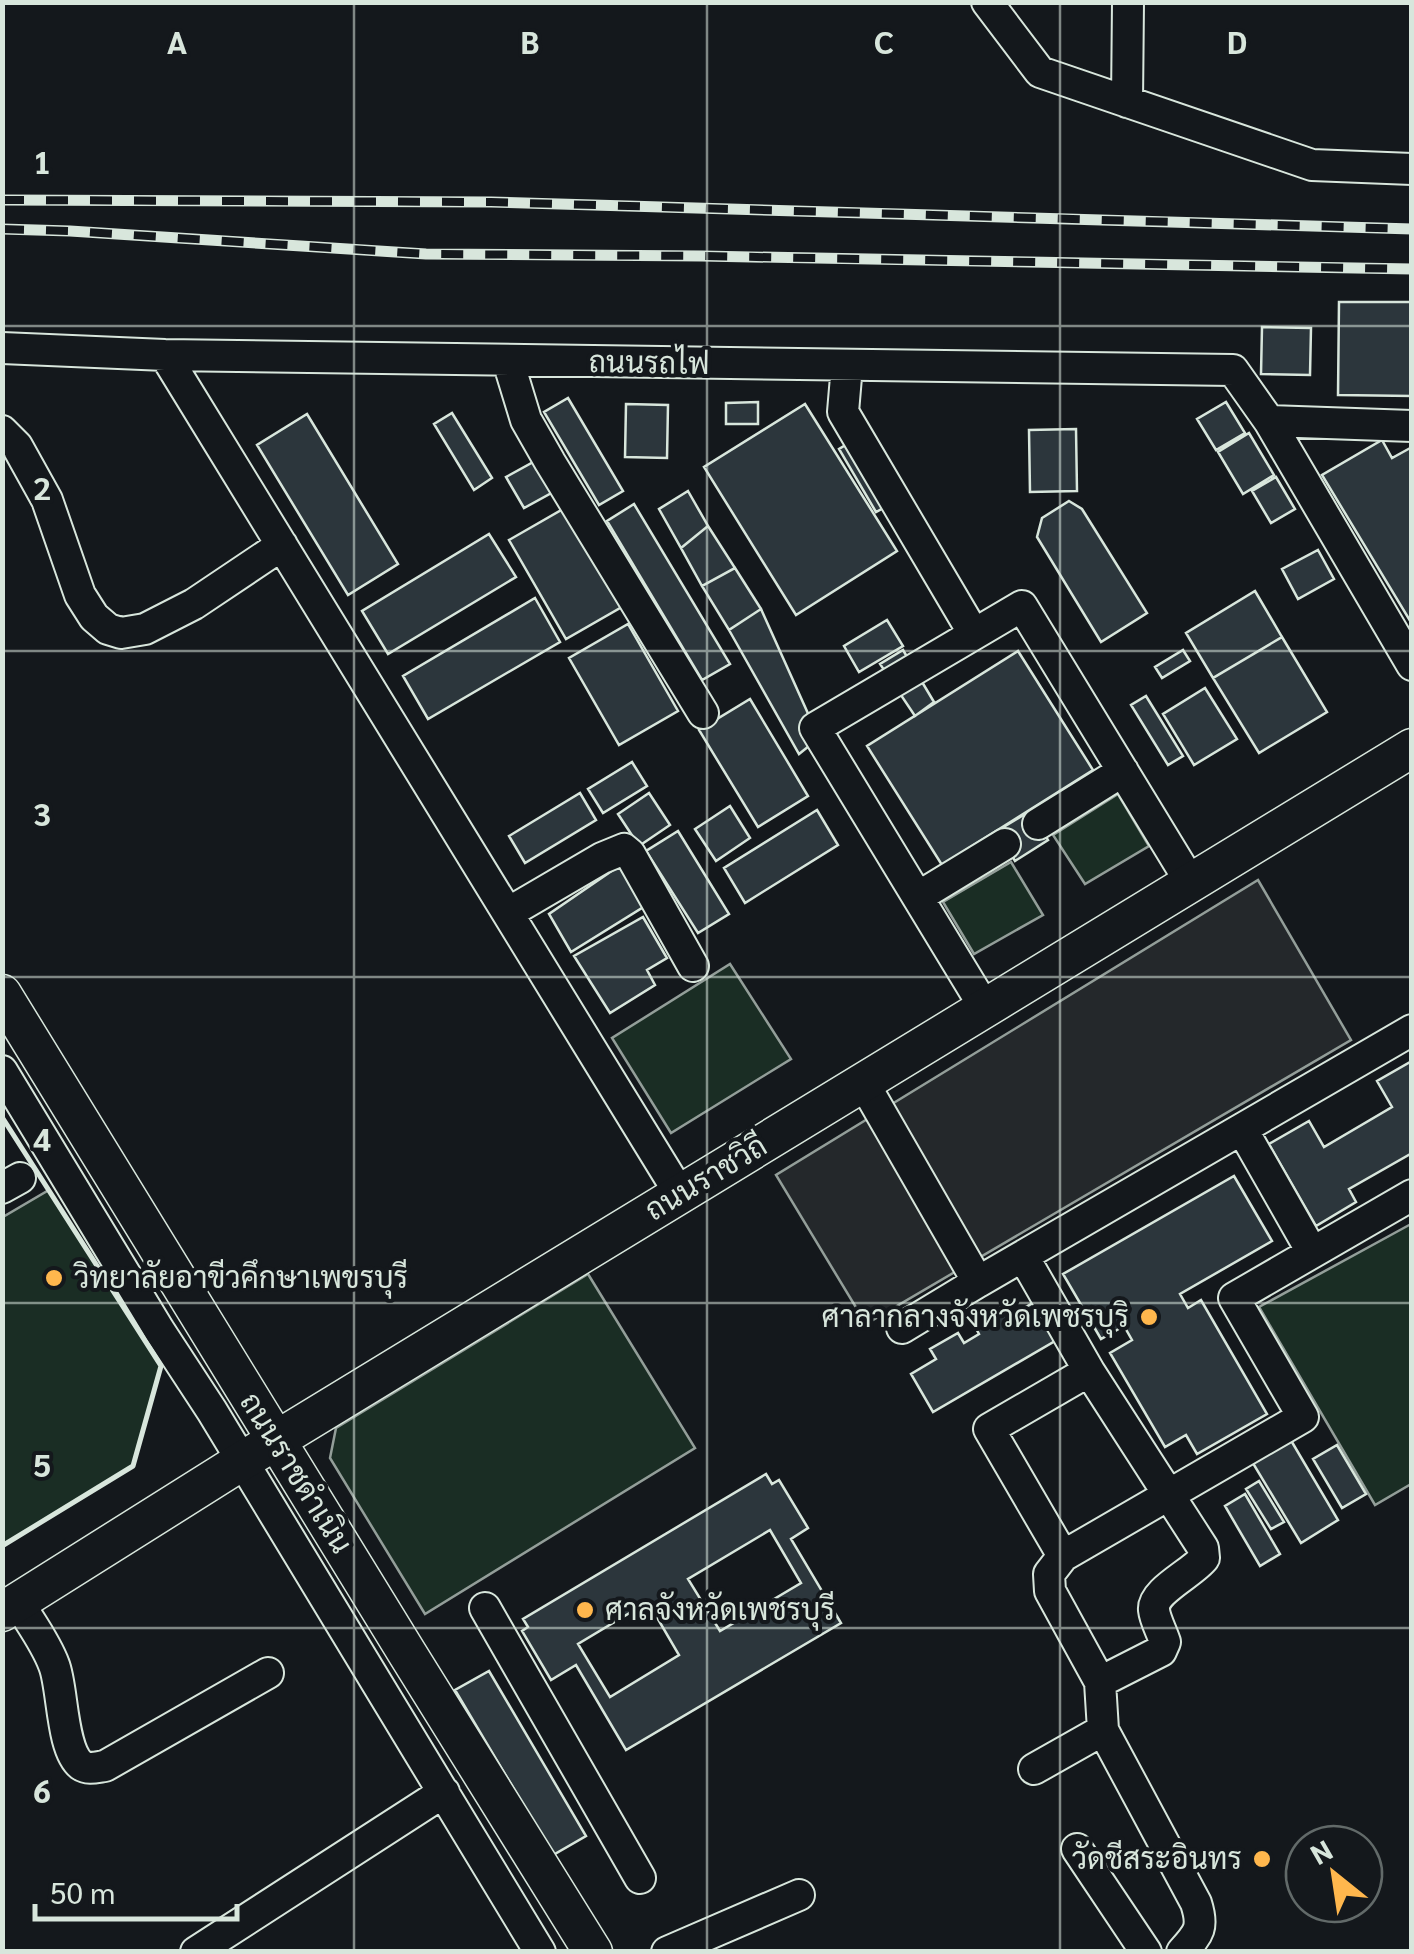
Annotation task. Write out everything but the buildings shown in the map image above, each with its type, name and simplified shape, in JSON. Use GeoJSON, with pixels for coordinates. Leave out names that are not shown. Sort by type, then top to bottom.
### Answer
{"type":"FeatureCollection","features":[{"type":"Feature","properties":{"kind":"main road","name":"ถนนราชวิถี"},"geometry":{"type":"LineString","coordinates":[[10,1607],[242,1461],[1412,748]]}},
{"type":"Feature","properties":{"kind":"main road","name":"ถนนราชดำเนิน"},"geometry":{"type":"LineString","coordinates":[[2,994],[593,1952]]}},
{"type":"Feature","properties":{"kind":"street"},"geometry":{"type":"LineString","coordinates":[[987,2],[1040,72],[1312,166],[1412,169]]}},
{"type":"Feature","properties":{"kind":"street"},"geometry":{"type":"LineString","coordinates":[[1127,102],[1128,2]]}},
{"type":"Feature","properties":{"kind":"street","name":"ถนนรถไฟ"},"geometry":{"type":"LineString","coordinates":[[2,348],[166,355],[1233,370],[1269,422],[1412,665]]}},
{"type":"Feature","properties":{"kind":"street"},"geometry":{"type":"LineString","coordinates":[[166,355],[680,1194]]}},
{"type":"Feature","properties":{"kind":"street"},"geometry":{"type":"LineString","coordinates":[[508,361],[526,420],[703,713]]}},
{"type":"Feature","properties":{"kind":"street"},"geometry":{"type":"LineString","coordinates":[[847,365],[843,412],[974,634]]}},
{"type":"Feature","properties":{"kind":"street"},"geometry":{"type":"LineString","coordinates":[[1269,422],[1412,426]]}},
{"type":"Feature","properties":{"kind":"street"},"geometry":{"type":"LineString","coordinates":[[2,431],[17,446],[47,500],[80,595],[108,630],[146,630],[194,604],[282,545]]}},
{"type":"Feature","properties":{"kind":"street"},"geometry":{"type":"LineString","coordinates":[[985,1008],[815,728],[1022,606],[1191,883]]}},
{"type":"Feature","properties":{"kind":"street"},"geometry":{"type":"LineString","coordinates":[[1038,824],[1123,771]]}},
{"type":"Feature","properties":{"kind":"street"},"geometry":{"type":"LineString","coordinates":[[918,897],[1005,844]]}},
{"type":"Feature","properties":{"kind":"street"},"geometry":{"type":"LineString","coordinates":[[508,913],[624,849],[692,966]]}},
{"type":"Feature","properties":{"kind":"street"},"geometry":{"type":"LineString","coordinates":[[902,1328],[1412,1030]]}},
{"type":"Feature","properties":{"kind":"street"},"geometry":{"type":"LineString","coordinates":[[2,1071],[540,1952]]}},
{"type":"Feature","properties":{"kind":"street"},"geometry":{"type":"LineString","coordinates":[[863,1082],[978,1282]]}},
{"type":"Feature","properties":{"kind":"street"},"geometry":{"type":"LineString","coordinates":[[49,1147],[83,1127]]}},
{"type":"Feature","properties":{"kind":"street"},"geometry":{"type":"LineString","coordinates":[[1242,1129],[1312,1252]]}},
{"type":"Feature","properties":{"kind":"street"},"geometry":{"type":"LineString","coordinates":[[1182,1952],[1200,1930],[1201,1918],[1104,1730],[1100,1682],[1050,1591],[1048,1574],[1063,1556],[1303,1417],[1234,1298],[1412,1194]]}},
{"type":"Feature","properties":{"kind":"street"},"geometry":{"type":"LineString","coordinates":[[1022,1256],[1089,1371],[1203,1548],[1204,1558],[1197,1567],[1163,1591],[1155,1602],[1154,1612],[1165,1642],[1161,1651],[1100,1682]]}},
{"type":"Feature","properties":{"kind":"street"},"geometry":{"type":"LineString","coordinates":[[1063,1556],[989,1429],[1089,1371]]}},
{"type":"Feature","properties":{"kind":"street"},"geometry":{"type":"LineString","coordinates":[[10,1607],[54,1664],[60,1709],[75,1755],[82,1765],[92,1768],[104,1766],[268,1672]]}},
{"type":"Feature","properties":{"kind":"street"},"geometry":{"type":"LineString","coordinates":[[484,1608],[640,1878]]}},
{"type":"Feature","properties":{"kind":"street"},"geometry":{"type":"LineString","coordinates":[[1034,1770],[1104,1730]]}},
{"type":"Feature","properties":{"kind":"street"},"geometry":{"type":"LineString","coordinates":[[428,1765],[464,1744]]}},
{"type":"Feature","properties":{"kind":"street"},"geometry":{"type":"LineString","coordinates":[[196,1952],[444,1792]]}},
{"type":"Feature","properties":{"kind":"street"},"geometry":{"type":"LineString","coordinates":[[1077,1849],[1146,1952]]}},
{"type":"Feature","properties":{"kind":"street"},"geometry":{"type":"LineString","coordinates":[[667,1952],[798,1895]]}},
{"type":"Feature","properties":{"kind":"green space"},"geometry":{"type":"Polygon","coordinates":[[[1118,794],[1149,846],[1085,884],[1053,835],[1118,794]]]}},
{"type":"Feature","properties":{"kind":"green space"},"geometry":{"type":"Polygon","coordinates":[[[1011,862],[1043,915],[974,954],[943,902],[1011,862]]]}},
{"type":"Feature","properties":{"kind":"green space"},"geometry":{"type":"Polygon","coordinates":[[[730,964],[791,1059],[671,1133],[612,1038],[730,964]]]}},
{"type":"Feature","properties":{"kind":"green space","name":"วิทยาลัยอาขีวคึกษาเพขรบุรี"},"geometry":{"type":"Polygon","coordinates":[[[49,1190],[161,1366],[133,1466],[3,1546],[3,1217],[49,1190]]]}},
{"type":"Feature","properties":{"kind":"green space"},"geometry":{"type":"Polygon","coordinates":[[[1411,1224],[1411,1484],[1375,1505],[1259,1307],[1411,1224]]]}},
{"type":"Feature","properties":{"kind":"green space"},"geometry":{"type":"Polygon","coordinates":[[[588,1274],[695,1448],[425,1614],[330,1458],[336,1428],[588,1274]]]}},
{"type":"Feature","properties":{"kind":"shaded area"},"geometry":{"type":"Polygon","coordinates":[[[1258,880],[1351,1040],[866,1324],[776,1175],[1258,880]]]}},
{"type":"Feature","properties":{"kind":"railway"},"geometry":{"type":"LineString","coordinates":[[2,200],[491,202],[1412,229]]}},
{"type":"Feature","properties":{"kind":"railway"},"geometry":{"type":"LineString","coordinates":[[2,229],[426,254],[1412,269]]}},
{"type":"Feature","properties":{"kind":"wall"},"geometry":{"type":"LineString","coordinates":[[2,1117],[161,1366],[133,1466],[2,1546]]}},
{"type":"Feature","properties":{"kind":"place","name":"วิทยาลัยอาขีวคึกษาเพขรบุรี"},"geometry":{"type":"Point","coordinates":[54,1278]}},
{"type":"Feature","properties":{"kind":"place","name":"ศาลากลางจังหวัดเพชรบุริ"},"geometry":{"type":"Point","coordinates":[1149,1317]}},
{"type":"Feature","properties":{"kind":"place","name":"ศาลจังหวัดเพชรบุรี"},"geometry":{"type":"Point","coordinates":[585,1610]}},
{"type":"Feature","properties":{"kind":"place","name":"วัดชีสระอินทร"},"geometry":{"type":"Point","coordinates":[1262,1859]}}]}
